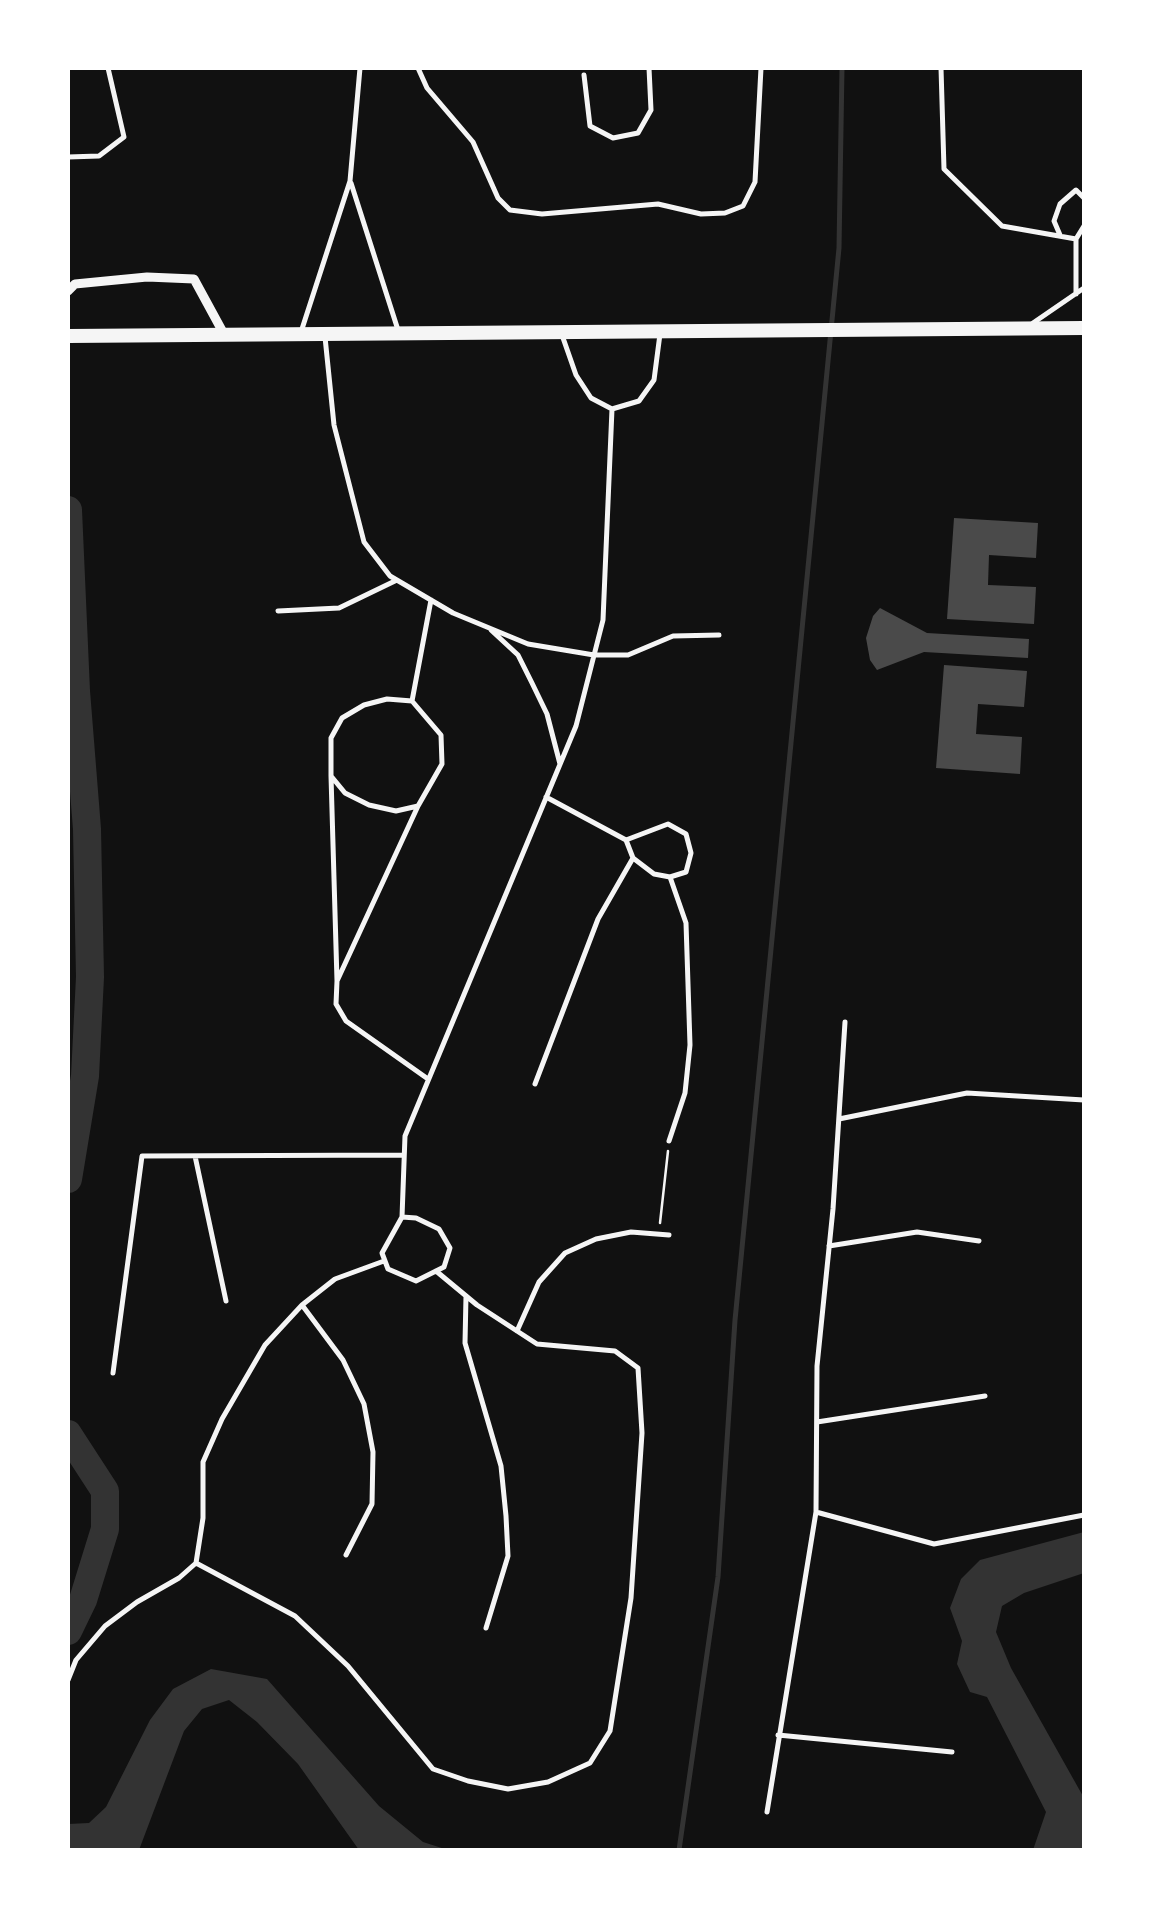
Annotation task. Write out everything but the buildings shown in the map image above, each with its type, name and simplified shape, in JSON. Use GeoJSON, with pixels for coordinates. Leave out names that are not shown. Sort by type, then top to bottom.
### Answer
{"type":"FeatureCollection","features":[{"type":"Feature","properties":{"kind":"main road"},"geometry":{"type":"LineString","coordinates":[[68,336],[1084,328]]}},
{"type":"Feature","properties":{"kind":"street"},"geometry":{"type":"LineString","coordinates":[[68,291],[75,284],[147,277],[194,279],[225,336]]}},
{"type":"Feature","properties":{"kind":"lane"},"geometry":{"type":"LineString","coordinates":[[68,156],[98,156],[124,137],[108,68]]}},
{"type":"Feature","properties":{"kind":"lane"},"geometry":{"type":"LineString","coordinates":[[300,334],[350,181],[360,68]]}},
{"type":"Feature","properties":{"kind":"lane"},"geometry":{"type":"LineString","coordinates":[[418,68],[427,88],[473,142],[498,198],[510,210],[542,214],[658,204],[701,214],[725,213],[742,206],[755,182],[761,68]]}},
{"type":"Feature","properties":{"kind":"lane"},"geometry":{"type":"LineString","coordinates":[[584,74],[590,126],[614,138],[638,134],[651,110],[649,68]]}},
{"type":"Feature","properties":{"kind":"lane"},"geometry":{"type":"LineString","coordinates":[[941,68],[944,169],[1002,226],[1076,239]]}},
{"type":"Feature","properties":{"kind":"lane"},"geometry":{"type":"LineString","coordinates":[[350,181],[399,333]]}},
{"type":"Feature","properties":{"kind":"lane"},"geometry":{"type":"LineString","coordinates":[[1060,235],[1054,221],[1060,204],[1076,190],[1084,198]]}},
{"type":"Feature","properties":{"kind":"lane"},"geometry":{"type":"LineString","coordinates":[[1076,294],[1076,239],[1084,226]]}},
{"type":"Feature","properties":{"kind":"lane"},"geometry":{"type":"LineString","coordinates":[[1026,328],[1084,288]]}},
{"type":"Feature","properties":{"kind":"lane"},"geometry":{"type":"LineString","coordinates":[[561,332],[576,375],[591,398],[612,409],[639,401],[654,380],[660,331]]}},
{"type":"Feature","properties":{"kind":"lane"},"geometry":{"type":"LineString","coordinates":[[324,334],[334,426],[364,542],[390,576],[430,600],[528,644],[594,655],[628,656],[673,636],[719,635]]}},
{"type":"Feature","properties":{"kind":"lane"},"geometry":{"type":"LineString","coordinates":[[402,1217],[416,1218],[438,1229],[450,1248],[444,1267],[416,1281],[388,1269],[382,1253],[402,1217],[405,1136],[576,726],[602,620],[612,409]]}},
{"type":"Feature","properties":{"kind":"lane"},"geometry":{"type":"LineString","coordinates":[[278,611],[338,608],[397,580]]}},
{"type":"Feature","properties":{"kind":"lane"},"geometry":{"type":"LineString","coordinates":[[412,701],[430,600]]}},
{"type":"Feature","properties":{"kind":"lane"},"geometry":{"type":"LineString","coordinates":[[489,628],[518,656],[547,714],[560,764]]}},
{"type":"Feature","properties":{"kind":"lane"},"geometry":{"type":"LineString","coordinates":[[336,980],[418,806],[442,764],[440,736],[412,701],[376,702],[342,718],[331,738],[336,1004],[346,1021],[428,1080]]}},
{"type":"Feature","properties":{"kind":"lane"},"geometry":{"type":"LineString","coordinates":[[331,776],[345,793],[368,806],[396,811],[418,806]]}},
{"type":"Feature","properties":{"kind":"lane"},"geometry":{"type":"LineString","coordinates":[[546,797],[626,840],[633,858],[654,874],[670,877],[686,872],[691,854],[686,834],[668,824],[626,840]]}},
{"type":"Feature","properties":{"kind":"lane"},"geometry":{"type":"LineString","coordinates":[[535,1084],[598,919],[633,858]]}},
{"type":"Feature","properties":{"kind":"lane"},"geometry":{"type":"LineString","coordinates":[[669,1142],[685,1093],[690,1028],[686,923],[670,877]]}},
{"type":"Feature","properties":{"kind":"lane"},"geometry":{"type":"LineString","coordinates":[[767,1812],[816,1512],[817,1366],[830,1246],[845,1022]]}},
{"type":"Feature","properties":{"kind":"lane"},"geometry":{"type":"LineString","coordinates":[[839,1119],[967,1093],[1084,1100]]}},
{"type":"Feature","properties":{"kind":"lane"},"geometry":{"type":"LineString","coordinates":[[113,1372],[142,1156],[404,1154]]}},
{"type":"Feature","properties":{"kind":"lane"},"geometry":{"type":"LineString","coordinates":[[195,1156],[226,1302]]}},
{"type":"Feature","properties":{"kind":"lane"},"geometry":{"type":"LineString","coordinates":[[517,1331],[539,1282],[565,1253],[596,1239],[631,1232],[669,1235]]}},
{"type":"Feature","properties":{"kind":"lane"},"geometry":{"type":"LineString","coordinates":[[830,1246],[918,1232],[979,1241]]}},
{"type":"Feature","properties":{"kind":"lane"},"geometry":{"type":"LineString","coordinates":[[68,1680],[76,1660],[105,1626],[196,1563],[203,1518],[204,1462],[222,1419],[265,1344],[302,1305],[336,1278],[385,1261]]}},
{"type":"Feature","properties":{"kind":"lane"},"geometry":{"type":"LineString","coordinates":[[196,1563],[295,1616],[348,1666],[433,1769],[508,1789],[548,1782],[590,1763],[610,1731],[631,1598],[642,1433],[638,1368],[615,1350],[537,1344],[436,1271]]}},
{"type":"Feature","properties":{"kind":"lane"},"geometry":{"type":"LineString","coordinates":[[466,1296],[465,1343],[501,1466],[506,1516],[508,1556],[486,1628]]}},
{"type":"Feature","properties":{"kind":"lane"},"geometry":{"type":"LineString","coordinates":[[302,1305],[343,1360],[364,1404],[373,1452],[372,1504],[346,1555]]}},
{"type":"Feature","properties":{"kind":"lane"},"geometry":{"type":"LineString","coordinates":[[817,1422],[986,1396]]}},
{"type":"Feature","properties":{"kind":"lane"},"geometry":{"type":"LineString","coordinates":[[816,1512],[934,1544],[1084,1514]]}},
{"type":"Feature","properties":{"kind":"lane"},"geometry":{"type":"LineString","coordinates":[[778,1735],[952,1752]]}},
{"type":"Feature","properties":{"kind":"path"},"geometry":{"type":"LineString","coordinates":[[658,1234],[669,1142]]}},
{"type":"Feature","properties":{"kind":"shaded area"},"geometry":{"type":"Polygon","coordinates":[[[1084,1532],[1084,1573],[1024,1593],[1002,1606],[996,1632],[1011,1668],[1084,1798],[1084,1850],[1033,1850],[1046,1812],[987,1697],[970,1692],[957,1664],[962,1641],[950,1608],[961,1579],[980,1560],[1084,1532]]]}},
{"type":"Feature","properties":{"kind":"shaded area"},"geometry":{"type":"Polygon","coordinates":[[[211,1669],[267,1679],[379,1806],[423,1842],[448,1850],[359,1850],[298,1764],[229,1700],[202,1709],[184,1731],[139,1850],[68,1850],[68,1824],[89,1823],[106,1807],[150,1720],[173,1689],[211,1669]]]}},
{"type":"Feature","properties":{"kind":"waterway"},"geometry":{"type":"LineString","coordinates":[[679,1850],[718,1577],[735,1320],[839,248],[842,68]]}},
{"type":"Feature","properties":{"kind":"waterway"},"geometry":{"type":"LineString","coordinates":[[68,510],[87,829],[90,977],[85,1076],[68,1179]]}},
{"type":"Feature","properties":{"kind":"waterway"},"geometry":{"type":"LineString","coordinates":[[68,1434],[105,1491],[105,1529],[83,1600],[68,1631]]}}]}
